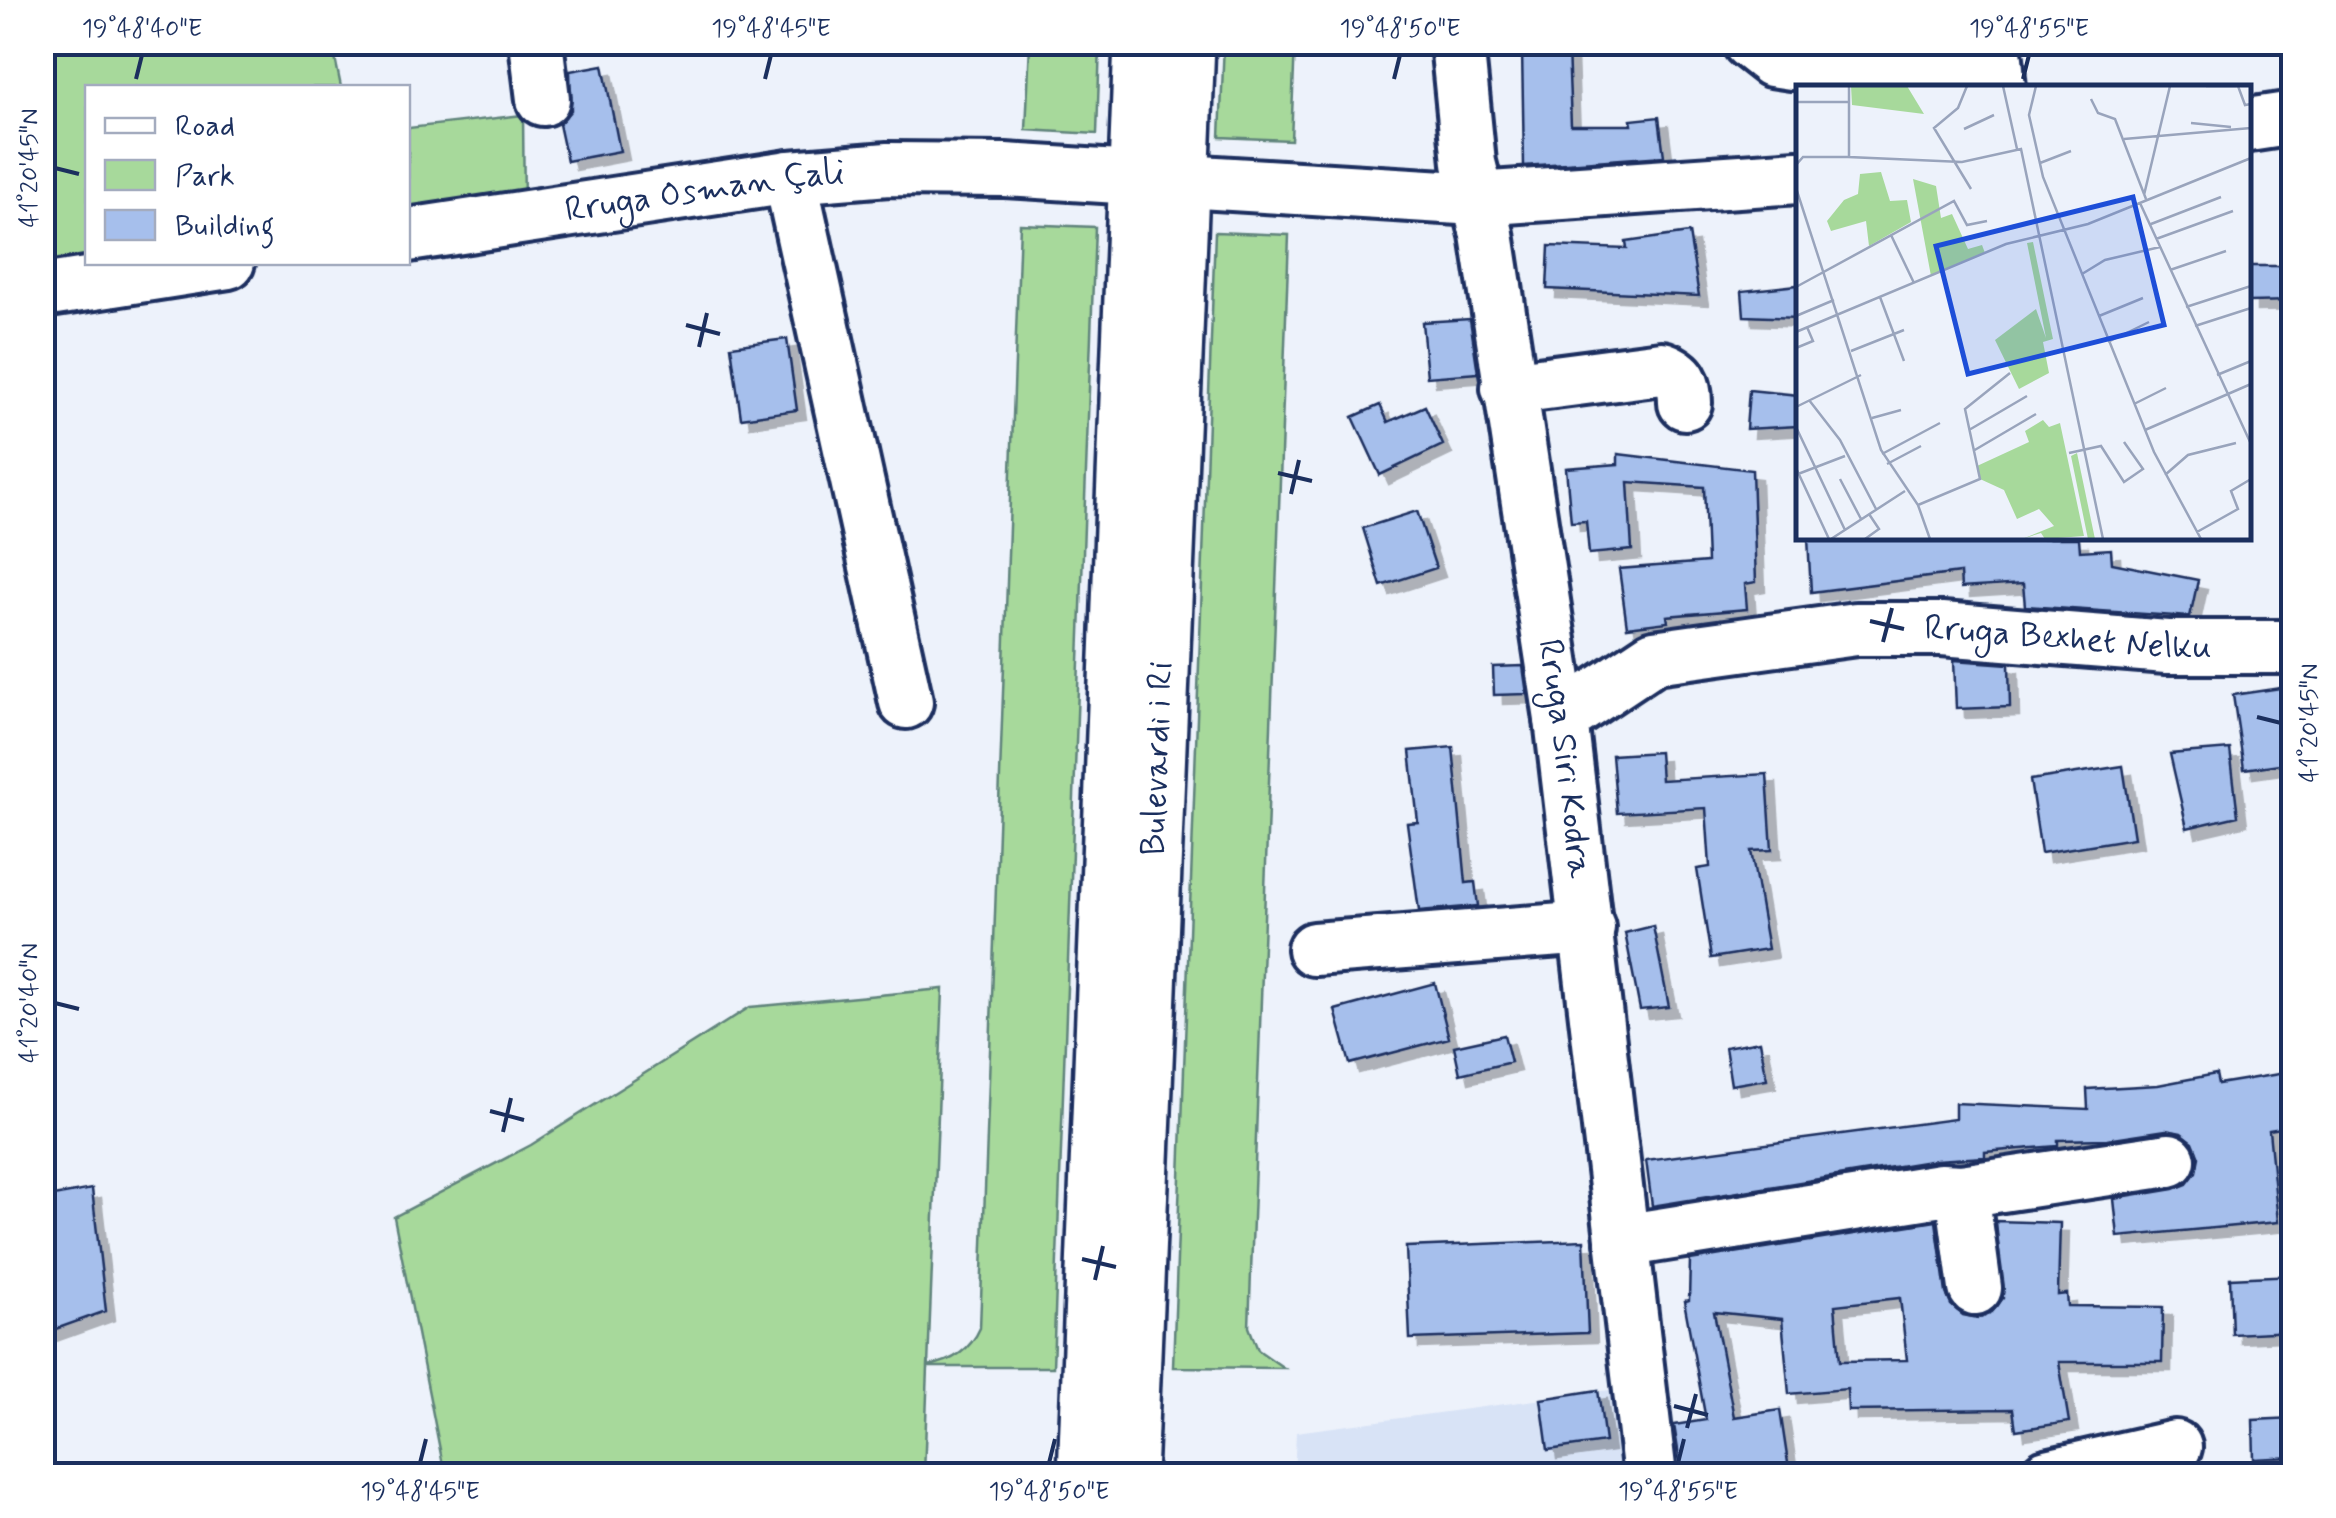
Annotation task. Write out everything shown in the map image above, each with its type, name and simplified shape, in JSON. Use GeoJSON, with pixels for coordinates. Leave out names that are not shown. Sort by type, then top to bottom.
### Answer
{"type":"FeatureCollection","features":[{"type":"Feature","properties":{"kind":"main road","name":"Bulevardi i Ri"},"geometry":{"type":"LineString","coordinates":[[1128,1476],[1160,180],[1142,42]]}},
{"type":"Feature","properties":{"kind":"main road","name":"Bulevardi i Ri"},"geometry":{"type":"LineString","coordinates":[[1086,1476],[1160,180],[1187,42]]}},
{"type":"Feature","properties":{"kind":"street"},"geometry":{"type":"LineString","coordinates":[[536,42],[543,99]]}},
{"type":"Feature","properties":{"kind":"street","name":"Rruga Siri Kodra"},"geometry":{"type":"LineString","coordinates":[[1457,42],[1477,200],[1487,234],[1561,719],[1650,1476]]}},
{"type":"Feature","properties":{"kind":"street"},"geometry":{"type":"LineString","coordinates":[[1749,42],[1772,60],[1792,63],[1826,60],[1910,69],[1997,63]]}},
{"type":"Feature","properties":{"kind":"street"},"geometry":{"type":"LineString","coordinates":[[2251,96],[2294,89]]}},
{"type":"Feature","properties":{"kind":"street"},"geometry":{"type":"LineString","coordinates":[[2251,125],[2294,118]]}},
{"type":"Feature","properties":{"kind":"street","name":"Rruga Osman Çali"},"geometry":{"type":"LineString","coordinates":[[410,235],[790,177],[888,169],[1006,170],[1477,200],[1796,177]]}},
{"type":"Feature","properties":{"kind":"street"},"geometry":{"type":"LineString","coordinates":[[790,177],[906,702]]}},
{"type":"Feature","properties":{"kind":"street"},"geometry":{"type":"LineString","coordinates":[[42,291],[209,265]]}},
{"type":"Feature","properties":{"kind":"street"},"geometry":{"type":"LineString","coordinates":[[1508,388],[1662,368],[1678,373],[1685,386],[1685,404]]}},
{"type":"Feature","properties":{"kind":"street","name":"Rruga Bexhet Nelku"},"geometry":{"type":"LineString","coordinates":[[1561,719],[1654,656],[1856,629],[1942,628],[2167,647],[2294,647]]}},
{"type":"Feature","properties":{"kind":"street"},"geometry":{"type":"LineString","coordinates":[[1314,948],[1588,928]]}},
{"type":"Feature","properties":{"kind":"street"},"geometry":{"type":"LineString","coordinates":[[1622,1241],[1941,1190],[1962,1191],[2169,1160]]}},
{"type":"Feature","properties":{"kind":"street"},"geometry":{"type":"LineString","coordinates":[[1962,1191],[1975,1288]]}},
{"type":"Feature","properties":{"kind":"street"},"geometry":{"type":"LineString","coordinates":[[2047,1476],[2175,1447]]}},
{"type":"Feature","properties":{"kind":"shaded area"},"geometry":{"type":"Polygon","coordinates":[[[1640,1386],[1650,1475],[1294,1476],[1296,1432],[1640,1386]]]}},
{"type":"Feature","properties":{"kind":"green space"},"geometry":{"type":"Polygon","coordinates":[[[43,43],[332,43],[341,85],[85,85],[85,264],[43,289],[43,43]]]}},
{"type":"Feature","properties":{"kind":"green space"},"geometry":{"type":"Polygon","coordinates":[[[1030,43],[1100,43],[1097,134],[1026,130],[1030,43]]]}},
{"type":"Feature","properties":{"kind":"green space"},"geometry":{"type":"Polygon","coordinates":[[[1224,43],[1295,43],[1291,140],[1220,137],[1224,43]]]}},
{"type":"Feature","properties":{"kind":"green space"},"geometry":{"type":"Polygon","coordinates":[[[523,115],[524,211],[410,230],[410,128],[523,115]]]}},
{"type":"Feature","properties":{"kind":"green space"},"geometry":{"type":"Polygon","coordinates":[[[1020,224],[1095,227],[1053,1367],[928,1367],[924,1475],[445,1475],[394,1217],[531,1145],[750,1007],[943,989],[928,1366],[959,1354],[980,1328],[1020,224]]]}},
{"type":"Feature","properties":{"kind":"green space"},"geometry":{"type":"Polygon","coordinates":[[[1215,232],[1289,235],[1249,1327],[1258,1350],[1284,1368],[1173,1367],[1215,232]]]}},
{"type":"Feature","properties":{"kind":"building"},"geometry":{"type":"Polygon","coordinates":[[[1568,48],[1571,125],[1632,125],[1631,120],[1659,117],[1664,156],[1524,166],[1522,49],[1568,48]]]}},
{"type":"Feature","properties":{"kind":"building"},"geometry":{"type":"Polygon","coordinates":[[[603,65],[620,151],[567,161],[559,124],[571,110],[570,71],[603,65]]]}},
{"type":"Feature","properties":{"kind":"building"},"geometry":{"type":"Polygon","coordinates":[[[1689,233],[1699,296],[1547,289],[1549,246],[1627,249],[1626,242],[1689,233]]]}},
{"type":"Feature","properties":{"kind":"building"},"geometry":{"type":"Polygon","coordinates":[[[2251,266],[2294,266],[2294,301],[2251,302],[2251,266]]]}},
{"type":"Feature","properties":{"kind":"building"},"geometry":{"type":"Polygon","coordinates":[[[1796,285],[1796,318],[1744,316],[1742,291],[1796,285]]]}},
{"type":"Feature","properties":{"kind":"building"},"geometry":{"type":"Polygon","coordinates":[[[1470,319],[1478,373],[1427,377],[1422,322],[1470,319]]]}},
{"type":"Feature","properties":{"kind":"building"},"geometry":{"type":"Polygon","coordinates":[[[787,339],[797,410],[741,418],[731,346],[787,339]]]}},
{"type":"Feature","properties":{"kind":"building"},"geometry":{"type":"Polygon","coordinates":[[[1749,390],[1796,395],[1796,426],[1746,429],[1749,390]]]}},
{"type":"Feature","properties":{"kind":"building"},"geometry":{"type":"Polygon","coordinates":[[[1380,405],[1388,422],[1425,406],[1443,445],[1380,475],[1353,417],[1380,405]]]}},
{"type":"Feature","properties":{"kind":"building"},"geometry":{"type":"Polygon","coordinates":[[[1618,454],[1752,470],[1756,582],[1745,584],[1747,609],[1667,616],[1668,622],[1627,627],[1619,569],[1707,562],[1704,487],[1628,482],[1632,550],[1589,554],[1586,521],[1571,522],[1566,468],[1618,464],[1618,454]]]}},
{"type":"Feature","properties":{"kind":"building"},"geometry":{"type":"Polygon","coordinates":[[[1417,511],[1436,568],[1381,586],[1363,528],[1417,511]]]}},
{"type":"Feature","properties":{"kind":"building"},"geometry":{"type":"Polygon","coordinates":[[[1808,540],[2079,540],[2080,551],[2111,549],[2112,563],[2198,580],[2190,617],[2025,606],[2023,584],[1961,588],[1960,573],[1811,592],[1808,540]]]}},
{"type":"Feature","properties":{"kind":"building"},"geometry":{"type":"Polygon","coordinates":[[[1954,660],[2009,664],[2010,707],[1956,709],[1954,660]]]}},
{"type":"Feature","properties":{"kind":"building"},"geometry":{"type":"Polygon","coordinates":[[[1523,666],[1527,694],[1494,695],[1493,667],[1523,666]]]}},
{"type":"Feature","properties":{"kind":"building"},"geometry":{"type":"Polygon","coordinates":[[[2294,686],[2294,762],[2244,769],[2233,695],[2294,686]]]}},
{"type":"Feature","properties":{"kind":"building"},"geometry":{"type":"Polygon","coordinates":[[[1453,747],[1466,883],[1475,882],[1478,906],[1419,911],[1407,823],[1418,822],[1410,751],[1453,747]]]}},
{"type":"Feature","properties":{"kind":"building"},"geometry":{"type":"Polygon","coordinates":[[[2230,749],[2238,816],[2187,828],[2170,754],[2230,749]]]}},
{"type":"Feature","properties":{"kind":"building"},"geometry":{"type":"Polygon","coordinates":[[[1659,752],[1661,780],[1767,774],[1772,850],[1751,851],[1768,949],[1711,958],[1697,869],[1710,867],[1706,808],[1617,813],[1612,755],[1659,752]]]}},
{"type":"Feature","properties":{"kind":"building"},"geometry":{"type":"Polygon","coordinates":[[[2123,766],[2134,838],[2041,853],[2030,780],[2123,766]]]}},
{"type":"Feature","properties":{"kind":"building"},"geometry":{"type":"Polygon","coordinates":[[[1653,926],[1669,1007],[1640,1010],[1625,933],[1653,926]]]}},
{"type":"Feature","properties":{"kind":"building"},"geometry":{"type":"Polygon","coordinates":[[[1435,983],[1449,1038],[1350,1064],[1335,1010],[1435,983]]]}},
{"type":"Feature","properties":{"kind":"building"},"geometry":{"type":"Polygon","coordinates":[[[1504,1035],[1511,1062],[1460,1074],[1454,1046],[1504,1035]]]}},
{"type":"Feature","properties":{"kind":"building"},"geometry":{"type":"Polygon","coordinates":[[[1760,1041],[1767,1079],[1731,1085],[1725,1047],[1760,1041]]]}},
{"type":"Feature","properties":{"kind":"building"},"geometry":{"type":"Polygon","coordinates":[[[2285,1073],[2293,1126],[2269,1130],[2278,1222],[2118,1237],[2114,1199],[2174,1189],[2187,1184],[2196,1172],[2199,1157],[2193,1142],[2181,1133],[2166,1130],[2107,1139],[2058,1140],[2058,1146],[1985,1152],[1985,1157],[1936,1160],[1652,1206],[1646,1160],[1955,1119],[1955,1103],[2088,1109],[2087,1089],[2158,1085],[2216,1074],[2218,1084],[2285,1073]]]}},
{"type":"Feature","properties":{"kind":"building"},"geometry":{"type":"Polygon","coordinates":[[[92,1189],[106,1311],[42,1334],[42,1198],[92,1189]]]}},
{"type":"Feature","properties":{"kind":"building"},"geometry":{"type":"Polygon","coordinates":[[[1936,1221],[1951,1305],[1963,1315],[1978,1318],[1992,1312],[2003,1298],[1996,1221],[2060,1223],[2058,1295],[2067,1294],[2068,1306],[2163,1307],[2162,1362],[2059,1362],[2069,1422],[2016,1430],[2013,1409],[1848,1411],[1847,1389],[1789,1394],[1782,1319],[1714,1312],[1734,1417],[1780,1410],[1790,1476],[1709,1476],[1708,1471],[1682,1475],[1674,1425],[1706,1420],[1684,1301],[1689,1300],[1690,1260],[1936,1221]],[[1900,1298],[1835,1305],[1840,1361],[1907,1360],[1900,1298]]]}},
{"type":"Feature","properties":{"kind":"building"},"geometry":{"type":"Polygon","coordinates":[[[1584,1240],[1588,1333],[1410,1339],[1406,1247],[1584,1240]]]}},
{"type":"Feature","properties":{"kind":"building"},"geometry":{"type":"Polygon","coordinates":[[[2294,1275],[2294,1331],[2232,1334],[2230,1278],[2294,1275]]]}},
{"type":"Feature","properties":{"kind":"building"},"geometry":{"type":"Polygon","coordinates":[[[1598,1390],[1605,1442],[1548,1450],[1541,1399],[1598,1390]]]}},
{"type":"Feature","properties":{"kind":"building"},"geometry":{"type":"Polygon","coordinates":[[[2294,1418],[2294,1457],[2254,1459],[2253,1420],[2294,1418]]]}}]}
